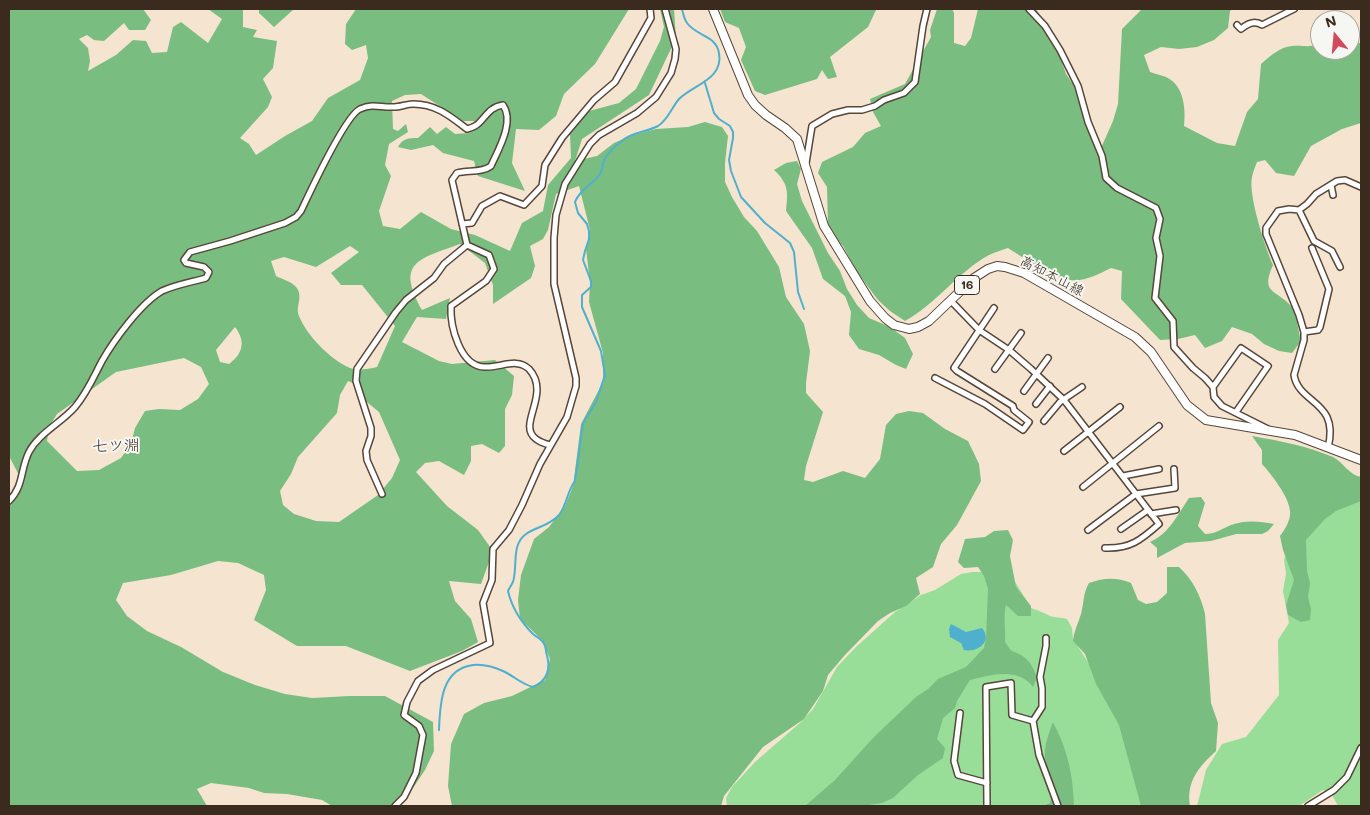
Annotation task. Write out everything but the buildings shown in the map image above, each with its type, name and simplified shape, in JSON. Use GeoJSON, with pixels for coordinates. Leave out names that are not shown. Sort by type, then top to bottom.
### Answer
{"type":"FeatureCollection","features":[{"type":"Feature","properties":{"kind":"main road","name":"高知本山線"},"geometry":{"type":"LineString","coordinates":[[713,9],[748,96],[755,105],[786,128],[797,139],[824,226],[870,302],[885,318],[901,328],[918,327],[935,317],[974,278],[988,269],[997,266],[1005,267],[1024,273],[1135,336],[1150,352],[1187,405],[1202,418],[1295,435],[1361,460]]}},
{"type":"Feature","properties":{"kind":"street"},"geometry":{"type":"LineString","coordinates":[[462,224],[472,223],[482,206],[500,196],[524,205],[542,186],[545,165],[562,138],[587,108],[615,82],[651,18],[650,9]]}},
{"type":"Feature","properties":{"kind":"street"},"geometry":{"type":"LineString","coordinates":[[395,806],[404,797],[416,773],[423,735],[419,726],[404,715],[407,702],[418,680],[434,670],[490,643],[483,602],[492,580],[493,549],[509,530],[550,446],[567,417],[573,400],[576,378],[554,284],[556,215],[566,184],[590,144],[599,136],[637,114],[656,96],[671,73],[676,60],[676,49],[665,9]]}},
{"type":"Feature","properties":{"kind":"street"},"geometry":{"type":"LineString","coordinates":[[806,164],[812,126],[832,114],[848,110],[862,110],[875,106],[910,88],[914,82],[927,9]]}},
{"type":"Feature","properties":{"kind":"street"},"geometry":{"type":"LineString","coordinates":[[1029,9],[1050,34],[1078,86],[1088,122],[1102,156],[1106,178],[1117,188],[1156,208],[1160,218],[1156,238],[1160,256],[1155,298],[1172,321],[1174,347],[1213,387],[1214,396],[1222,406],[1269,429]]}},
{"type":"Feature","properties":{"kind":"street"},"geometry":{"type":"LineString","coordinates":[[1237,25],[1241,28],[1248,24],[1259,23],[1262,25],[1294,9]]}},
{"type":"Feature","properties":{"kind":"street"},"geometry":{"type":"LineString","coordinates":[[9,501],[20,487],[30,452],[40,439],[75,407],[86,392],[107,353],[130,322],[153,298],[163,291],[206,278],[210,272],[204,267],[186,264],[184,260],[186,256],[190,252],[285,223],[296,217],[301,211],[325,161],[357,111],[374,105],[394,108],[410,104],[432,106],[445,112],[467,129],[478,124],[496,106],[503,105],[506,115],[506,128],[491,166],[486,170],[472,170],[457,174],[452,180],[467,245]]}},
{"type":"Feature","properties":{"kind":"street"},"geometry":{"type":"LineString","coordinates":[[1328,448],[1331,438],[1326,415],[1322,407],[1297,386],[1295,380],[1294,375],[1304,340],[1304,332],[1300,315],[1266,234],[1266,228],[1278,211],[1299,210],[1316,194],[1341,180],[1361,187]]}},
{"type":"Feature","properties":{"kind":"street"},"geometry":{"type":"LineString","coordinates":[[1330,185],[1333,195]]}},
{"type":"Feature","properties":{"kind":"street"},"geometry":{"type":"LineString","coordinates":[[1299,210],[1314,241],[1332,251],[1340,267]]}},
{"type":"Feature","properties":{"kind":"street"},"geometry":{"type":"LineString","coordinates":[[467,245],[489,255],[494,269],[486,281],[451,306],[451,323],[458,344],[471,362],[482,367],[517,362],[528,368],[535,378],[538,391],[528,425],[531,435],[536,440],[550,446]]}},
{"type":"Feature","properties":{"kind":"street"},"geometry":{"type":"LineString","coordinates":[[382,494],[367,460],[366,451],[371,436],[371,428],[356,381],[357,369],[406,300],[434,278],[444,264],[467,245]]}},
{"type":"Feature","properties":{"kind":"street"},"geometry":{"type":"LineString","coordinates":[[1304,332],[1320,328],[1329,289],[1312,248]]}},
{"type":"Feature","properties":{"kind":"street"},"geometry":{"type":"LineString","coordinates":[[951,301],[979,330],[1009,350],[1064,400],[1159,524],[1138,542],[1119,548],[1105,548]]}},
{"type":"Feature","properties":{"kind":"street"},"geometry":{"type":"LineString","coordinates":[[935,378],[985,404],[1023,430],[1029,422],[1014,410],[1013,406],[954,368],[994,308]]}},
{"type":"Feature","properties":{"kind":"street"},"geometry":{"type":"LineString","coordinates":[[995,368],[1021,333]]}},
{"type":"Feature","properties":{"kind":"street"},"geometry":{"type":"LineString","coordinates":[[1213,387],[1241,348],[1268,366],[1236,412]]}},
{"type":"Feature","properties":{"kind":"street"},"geometry":{"type":"LineString","coordinates":[[1024,391],[1048,358]]}},
{"type":"Feature","properties":{"kind":"street"},"geometry":{"type":"LineString","coordinates":[[1036,404],[1050,386]]}},
{"type":"Feature","properties":{"kind":"street"},"geometry":{"type":"LineString","coordinates":[[1044,421],[1060,402],[1082,387]]}},
{"type":"Feature","properties":{"kind":"street"},"geometry":{"type":"LineString","coordinates":[[1064,451],[1120,407]]}},
{"type":"Feature","properties":{"kind":"street"},"geometry":{"type":"LineString","coordinates":[[1084,487],[1159,426]]}},
{"type":"Feature","properties":{"kind":"street"},"geometry":{"type":"LineString","coordinates":[[1088,530],[1136,494],[1175,488],[1174,469]]}},
{"type":"Feature","properties":{"kind":"street"},"geometry":{"type":"LineString","coordinates":[[1123,476],[1160,470]]}},
{"type":"Feature","properties":{"kind":"street"},"geometry":{"type":"LineString","coordinates":[[1121,529],[1149,512],[1176,510]]}},
{"type":"Feature","properties":{"kind":"street"},"geometry":{"type":"LineString","coordinates":[[1046,638],[1040,677],[1042,707],[1033,721],[1038,755],[1058,806]]}},
{"type":"Feature","properties":{"kind":"street"},"geometry":{"type":"LineString","coordinates":[[987,806],[986,686],[1011,683],[1012,714],[1033,721]]}},
{"type":"Feature","properties":{"kind":"street"},"geometry":{"type":"LineString","coordinates":[[960,713],[954,761],[958,775],[987,783]]}},
{"type":"Feature","properties":{"kind":"street"},"geometry":{"type":"LineString","coordinates":[[1308,806],[1334,790],[1347,777],[1361,748]]}},
{"type":"Feature","properties":{"kind":"green space"},"geometry":{"type":"Polygon","coordinates":[[[9,9],[143,9],[151,20],[145,30],[129,30],[124,23],[104,41],[94,40],[87,35],[79,39],[88,48],[90,61],[88,71],[116,55],[133,40],[146,41],[152,53],[167,52],[173,27],[181,22],[208,43],[222,19],[208,9],[243,9],[243,27],[257,30],[253,37],[277,41],[273,68],[263,79],[272,97],[268,107],[240,138],[249,144],[256,155],[312,121],[328,98],[360,80],[368,58],[366,45],[352,50],[345,44],[346,24],[356,9],[629,9],[595,64],[564,94],[556,116],[539,130],[516,129],[512,163],[525,191],[478,176],[474,161],[443,153],[433,145],[411,150],[398,147],[406,139],[418,138],[430,127],[437,134],[446,127],[455,134],[469,133],[473,130],[474,121],[463,121],[421,94],[405,95],[392,101],[393,129],[398,131],[406,124],[408,132],[389,144],[385,165],[391,176],[379,211],[383,226],[400,229],[421,212],[451,229],[475,235],[510,251],[522,223],[543,211],[548,185],[571,158],[570,134],[574,126],[589,111],[619,103],[636,89],[660,41],[664,27],[660,9],[674,9],[676,38],[649,95],[582,139],[575,161],[597,156],[614,143],[630,136],[656,129],[688,127],[705,122],[722,127],[728,136],[725,182],[744,217],[757,231],[779,267],[786,297],[804,324],[810,351],[806,393],[823,412],[806,466],[804,480],[813,482],[843,471],[865,478],[880,459],[886,425],[896,414],[909,411],[923,413],[945,429],[968,441],[979,464],[981,481],[957,525],[941,544],[933,567],[916,578],[920,594],[906,606],[878,621],[844,656],[828,675],[823,691],[804,719],[763,747],[724,796],[721,806],[452,806],[448,786],[451,744],[464,714],[484,703],[512,696],[545,680],[550,659],[541,639],[520,619],[518,600],[521,575],[534,539],[549,527],[565,506],[573,486],[581,424],[603,382],[603,353],[589,302],[590,283],[586,249],[590,230],[579,186],[556,194],[548,230],[543,239],[530,246],[535,266],[531,278],[493,304],[493,285],[485,263],[460,244],[423,259],[411,272],[414,294],[422,310],[450,298],[446,319],[417,317],[402,342],[439,361],[452,364],[495,360],[514,376],[512,395],[505,409],[505,446],[499,453],[482,444],[471,446],[471,461],[464,475],[439,461],[425,463],[416,472],[447,506],[478,530],[493,551],[481,584],[449,581],[455,601],[471,619],[478,642],[462,651],[410,671],[346,646],[297,646],[254,620],[266,590],[264,575],[238,563],[218,561],[171,575],[123,583],[116,600],[127,616],[147,631],[181,647],[223,672],[255,685],[285,694],[312,698],[385,696],[433,722],[434,751],[425,770],[401,806],[332,806],[322,800],[287,794],[264,793],[249,788],[211,783],[197,789],[207,806],[9,806],[9,497],[18,492],[20,477],[9,456],[9,9]],[[350,246],[316,267],[284,257],[271,261],[276,276],[292,284],[298,290],[299,316],[320,347],[350,368],[360,370],[377,367],[395,326],[362,285],[341,285],[331,273],[359,252],[350,246]],[[235,327],[216,350],[220,362],[229,364],[234,360],[240,352],[242,342],[235,327]],[[184,358],[116,372],[57,414],[49,427],[47,441],[77,471],[99,470],[121,458],[131,444],[135,428],[145,411],[159,409],[180,410],[198,399],[209,384],[201,367],[184,358]],[[348,381],[340,395],[337,413],[298,457],[291,474],[280,491],[283,505],[294,514],[316,521],[339,522],[378,495],[392,478],[400,460],[379,412],[362,398],[360,386],[348,381]]]}},
{"type":"Feature","properties":{"kind":"green space"},"geometry":{"type":"Polygon","coordinates":[[[259,9],[294,9],[274,27],[259,13],[259,9]]]}},
{"type":"Feature","properties":{"kind":"green space"},"geometry":{"type":"Polygon","coordinates":[[[720,9],[878,9],[868,27],[830,57],[837,77],[828,79],[822,70],[817,79],[765,95],[755,91],[741,60],[746,47],[739,28],[725,22],[720,9]]]}},
{"type":"Feature","properties":{"kind":"green space"},"geometry":{"type":"Polygon","coordinates":[[[937,9],[952,9],[954,13],[954,43],[965,46],[971,38],[978,9],[1036,9],[1052,33],[1066,74],[1076,89],[1101,148],[1118,104],[1122,29],[1142,9],[1232,9],[1230,11],[1228,28],[1214,40],[1197,47],[1179,49],[1161,47],[1144,55],[1150,72],[1166,77],[1177,86],[1184,105],[1184,126],[1217,143],[1235,146],[1247,112],[1258,99],[1261,64],[1268,58],[1279,50],[1288,47],[1310,46],[1310,60],[1360,60],[1361,43],[1361,123],[1342,129],[1311,146],[1294,176],[1276,173],[1265,160],[1257,162],[1252,177],[1252,196],[1273,265],[1269,274],[1269,286],[1291,306],[1297,323],[1301,341],[1292,353],[1279,351],[1264,344],[1252,334],[1232,327],[1222,341],[1205,348],[1195,335],[1178,339],[1160,340],[1121,299],[1122,271],[1111,268],[1086,279],[1070,280],[1047,271],[1008,248],[991,254],[978,262],[917,314],[905,321],[890,311],[878,300],[857,272],[843,246],[831,234],[828,227],[827,187],[818,173],[822,162],[853,147],[865,133],[881,126],[873,112],[870,99],[905,84],[931,37],[930,30],[937,9]]]}},
{"type":"Feature","properties":{"kind":"green space"},"geometry":{"type":"Polygon","coordinates":[[[797,161],[801,169],[797,184],[802,201],[828,253],[840,271],[847,289],[857,305],[869,318],[890,327],[905,338],[913,354],[906,369],[879,355],[859,349],[849,335],[851,312],[845,296],[823,279],[812,248],[786,211],[785,184],[774,170],[786,163],[797,161]]]}},
{"type":"Feature","properties":{"kind":"green space"},"geometry":{"type":"Polygon","coordinates":[[[1252,436],[1293,444],[1323,453],[1337,459],[1353,474],[1361,477],[1361,501],[1336,511],[1325,519],[1306,540],[1307,571],[1310,583],[1308,597],[1311,609],[1310,620],[1301,622],[1288,615],[1286,605],[1294,580],[1280,536],[1290,518],[1289,505],[1279,486],[1262,464],[1262,450],[1252,436]]]}},
{"type":"Feature","properties":{"kind":"green space"},"geometry":{"type":"Polygon","coordinates":[[[1361,492],[1361,806],[1338,806],[1331,793],[1323,790],[1299,806],[1197,806],[1206,770],[1222,744],[1246,737],[1279,695],[1278,640],[1289,623],[1283,591],[1286,574],[1284,559],[1295,538],[1361,492]]]}},
{"type":"Feature","properties":{"kind":"green space"},"geometry":{"type":"Polygon","coordinates":[[[1201,497],[1205,503],[1198,526],[1205,534],[1242,522],[1274,524],[1268,531],[1262,534],[1236,534],[1211,541],[1185,543],[1157,558],[1157,548],[1150,542],[1168,529],[1189,498],[1201,497]]]}},
{"type":"Feature","properties":{"kind":"green space"},"geometry":{"type":"Polygon","coordinates":[[[1008,530],[1013,540],[1010,556],[1016,587],[1031,606],[1031,616],[1018,616],[1006,605],[1005,642],[1011,650],[1027,659],[1031,665],[1037,678],[1033,687],[1020,677],[1004,674],[970,680],[957,701],[955,708],[943,718],[937,739],[945,748],[943,758],[918,775],[893,798],[882,803],[862,806],[805,806],[835,780],[873,738],[916,697],[938,679],[966,667],[984,648],[988,589],[984,576],[978,567],[964,568],[958,562],[965,539],[985,537],[994,531],[1008,530]]]}},
{"type":"Feature","properties":{"kind":"green space"},"geometry":{"type":"Polygon","coordinates":[[[1167,567],[1179,567],[1184,572],[1199,595],[1205,614],[1211,703],[1218,723],[1216,751],[1195,775],[1190,789],[1190,806],[1141,806],[1119,725],[1096,684],[1085,654],[1073,641],[1089,583],[1110,579],[1126,581],[1131,583],[1138,600],[1146,604],[1157,602],[1167,593],[1167,567]]]}},
{"type":"Feature","properties":{"kind":"green space"},"geometry":{"type":"Polygon","coordinates":[[[972,572],[1006,572],[1014,580],[1031,608],[1052,617],[1067,619],[1072,628],[1073,639],[1093,670],[1098,688],[1115,707],[1142,806],[727,806],[726,798],[732,787],[755,762],[801,722],[813,709],[837,667],[856,647],[895,612],[921,595],[935,590],[961,574],[972,572]]]}},
{"type":"Feature","properties":{"kind":"green space"},"geometry":{"type":"Polygon","coordinates":[[[1053,722],[1069,763],[1074,806],[1043,806],[1050,803],[1052,789],[1045,753],[1047,739],[1053,722]]]}},
{"type":"Feature","properties":{"kind":"water"},"geometry":{"type":"Polygon","coordinates":[[[951,624],[966,632],[982,628],[986,637],[985,641],[979,648],[964,650],[961,643],[950,637],[949,629],[951,624]]]}},
{"type":"Feature","properties":{"kind":"waterway"},"geometry":{"type":"LineString","coordinates":[[439,730],[440,709],[444,689],[448,680],[462,668],[473,665],[485,665],[503,671],[533,687],[542,681],[547,672],[546,648],[540,639],[521,620],[508,591],[513,581],[517,548],[522,538],[530,531],[555,519],[564,507],[575,481],[583,423],[596,402],[605,375],[601,351],[582,307],[582,295],[591,287],[591,281],[583,260],[589,239],[589,231],[587,224],[578,213],[575,202],[580,194],[600,174],[604,160],[614,148],[627,137],[658,126],[667,117],[679,99],[706,80],[717,69],[719,62],[717,47],[710,39],[695,31],[687,23],[682,9]]}},
{"type":"Feature","properties":{"kind":"waterway"},"geometry":{"type":"LineString","coordinates":[[705,83],[714,113],[719,119],[730,126],[733,132],[729,160],[741,197],[765,223],[790,243],[794,252],[798,292],[804,309]]}},
{"type":"Feature","properties":{"kind":"district","name":"七ツ淵"},"geometry":{"type":"Point","coordinates":[116,446]}}]}
